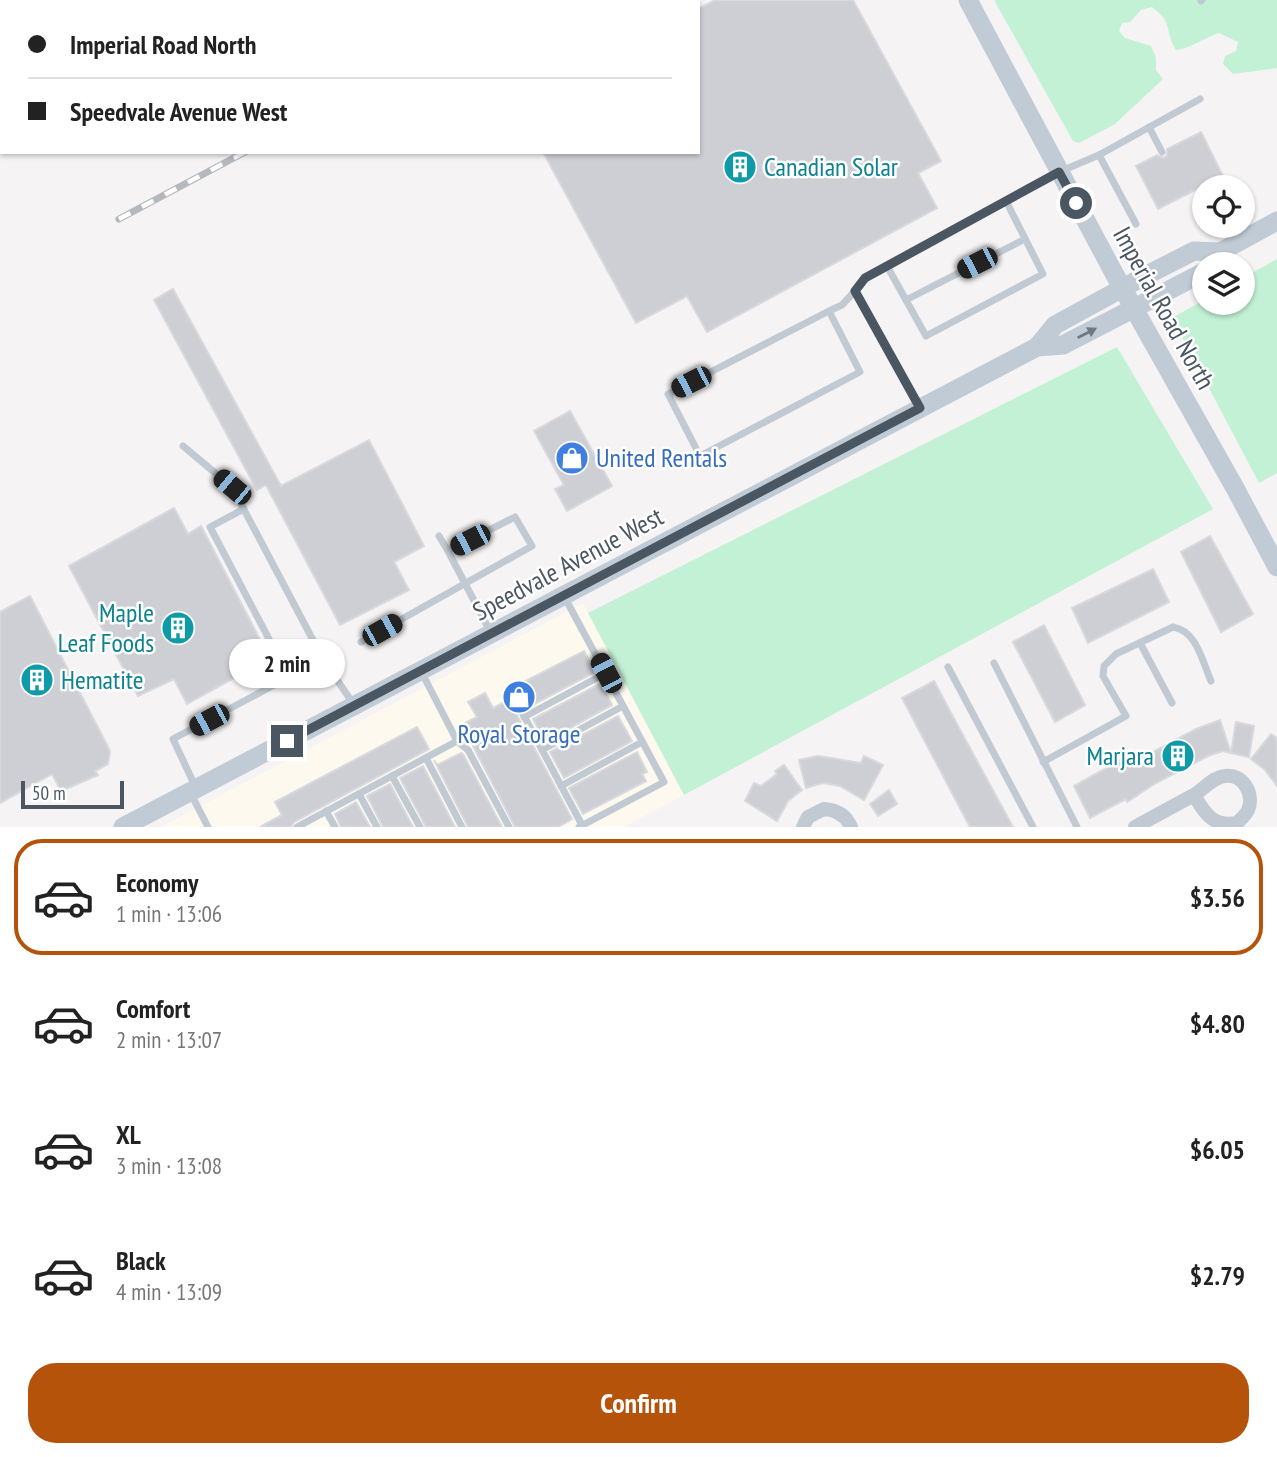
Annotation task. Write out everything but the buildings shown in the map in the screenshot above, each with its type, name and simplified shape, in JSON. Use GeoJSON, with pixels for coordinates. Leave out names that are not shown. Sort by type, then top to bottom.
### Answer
{"type":"FeatureCollection","features":[{"type":"Feature","properties":{"kind":"main road","name":"Imperial Road North"},"geometry":{"type":"LineString","coordinates":[[968,0],[1133,309],[1277,567]]}},
{"type":"Feature","properties":{"kind":"main road","name":"Speedvale Avenue West"},"geometry":{"type":"LineString","coordinates":[[1225,252],[1277,221]]}},
{"type":"Feature","properties":{"kind":"main road","name":"Speedvale Avenue West"},"geometry":{"type":"LineString","coordinates":[[1037,347],[1055,325],[1192,252]]}},
{"type":"Feature","properties":{"kind":"main road","name":"Speedvale Avenue West"},"geometry":{"type":"LineString","coordinates":[[124,827],[1037,347],[1063,345],[1192,278]]}},
{"type":"Feature","properties":{"kind":"street"},"geometry":{"type":"LineString","coordinates":[[1135,827],[1194,795]]}},
{"type":"Feature","properties":{"kind":"street"},"geometry":{"type":"LineString","coordinates":[[803,827],[808,817],[824,808],[840,813],[847,818],[851,827]]}},
{"type":"Feature","properties":{"kind":"lane"},"geometry":{"type":"LineString","coordinates":[[829,311],[860,372],[700,456],[668,394],[842,304],[865,278],[1200,99]]}},
{"type":"Feature","properties":{"kind":"lane"},"geometry":{"type":"LineString","coordinates":[[1149,127],[1162,152]]}},
{"type":"Feature","properties":{"kind":"lane"},"geometry":{"type":"LineString","coordinates":[[1098,155],[1136,224]]}},
{"type":"Feature","properties":{"kind":"lane"},"geometry":{"type":"LineString","coordinates":[[887,266],[926,336],[1043,274],[1006,201]]}},
{"type":"Feature","properties":{"kind":"lane"},"geometry":{"type":"LineString","coordinates":[[906,300],[1025,239]]}},
{"type":"Feature","properties":{"kind":"lane"},"geometry":{"type":"LineString","coordinates":[[855,291],[920,408]]}},
{"type":"Feature","properties":{"kind":"lane"},"geometry":{"type":"LineString","coordinates":[[183,446],[232,487],[323,659],[354,705]]}},
{"type":"Feature","properties":{"kind":"lane"},"geometry":{"type":"LineString","coordinates":[[244,509],[210,527],[289,677]]}},
{"type":"Feature","properties":{"kind":"lane"},"geometry":{"type":"LineString","coordinates":[[361,642],[531,547],[515,517],[448,551]]}},
{"type":"Feature","properties":{"kind":"lane"},"geometry":{"type":"LineString","coordinates":[[439,536],[492,633]]}},
{"type":"Feature","properties":{"kind":"lane"},"geometry":{"type":"LineString","coordinates":[[515,699],[580,826],[664,782],[564,595]]}},
{"type":"Feature","properties":{"kind":"lane"},"geometry":{"type":"LineString","coordinates":[[1043,762],[1126,716],[1103,676],[1104,666],[1116,654],[1173,628],[1187,631],[1192,636],[1211,681]]}},
{"type":"Feature","properties":{"kind":"lane"},"geometry":{"type":"LineString","coordinates":[[1140,643],[1172,703]]}},
{"type":"Feature","properties":{"kind":"lane"},"geometry":{"type":"LineString","coordinates":[[208,827],[173,739],[323,659]]}},
{"type":"Feature","properties":{"kind":"lane"},"geometry":{"type":"LineString","coordinates":[[994,663],[1077,827]]}},
{"type":"Feature","properties":{"kind":"lane"},"geometry":{"type":"LineString","coordinates":[[948,667],[1033,827]]}},
{"type":"Feature","properties":{"kind":"lane"},"geometry":{"type":"LineString","coordinates":[[420,671],[457,741],[468,750],[509,827]]}},
{"type":"Feature","properties":{"kind":"lane"},"geometry":{"type":"LineString","coordinates":[[524,717],[606,673]]}},
{"type":"Feature","properties":{"kind":"lane"},"geometry":{"type":"LineString","coordinates":[[542,750],[623,706]]}},
{"type":"Feature","properties":{"kind":"lane"},"geometry":{"type":"LineString","coordinates":[[297,827],[457,741]]}},
{"type":"Feature","properties":{"kind":"lane"},"geometry":{"type":"LineString","coordinates":[[561,786],[642,742]]}},
{"type":"Feature","properties":{"kind":"lane"},"geometry":{"type":"LineString","coordinates":[[426,758],[462,827]]}},
{"type":"Feature","properties":{"kind":"lane"},"geometry":{"type":"LineString","coordinates":[[392,776],[420,827]]}},
{"type":"Feature","properties":{"kind":"lane"},"geometry":{"type":"LineString","coordinates":[[359,794],[377,827]]}},
{"type":"Feature","properties":{"kind":"lane"},"geometry":{"type":"LineString","coordinates":[[326,811],[335,827]]}},
{"type":"Feature","properties":{"kind":"shaded area","name":"Royal Storage"},"geometry":{"type":"Polygon","coordinates":[[[583,603],[684,795],[624,827],[161,827],[583,603]]]}},
{"type":"Feature","properties":{"kind":"green space"},"geometry":{"type":"Polygon","coordinates":[[[994,0],[1277,0],[1277,68],[1233,74],[1223,64],[1225,56],[1236,51],[1238,42],[1219,33],[1176,50],[1166,23],[1159,13],[1152,7],[1141,10],[1130,22],[1122,23],[1119,31],[1125,38],[1151,46],[1156,58],[1156,70],[1163,79],[1115,124],[1079,143],[1073,141],[994,0]]]}},
{"type":"Feature","properties":{"kind":"green space"},"geometry":{"type":"Polygon","coordinates":[[[1277,259],[1277,473],[1259,483],[1172,318],[1192,307],[1192,315],[1255,315],[1255,271],[1277,259]]]}},
{"type":"Feature","properties":{"kind":"green space"},"geometry":{"type":"Polygon","coordinates":[[[1117,347],[1213,509],[684,795],[588,613],[1117,347]]]}},
{"type":"Feature","properties":{"kind":"railway"},"geometry":{"type":"LineString","coordinates":[[119,219],[241,154]]}},
{"type":"Feature","properties":{"kind":"place","name":"Canadian Solar"},"geometry":{"type":"Point","coordinates":[740,167]}},
{"type":"Feature","properties":{"kind":"place","name":"United Rentals"},"geometry":{"type":"Point","coordinates":[572,458]}},
{"type":"Feature","properties":{"kind":"place","name":"Maple Leaf Foods"},"geometry":{"type":"Point","coordinates":[178,628]}},
{"type":"Feature","properties":{"kind":"place","name":"Hematite"},"geometry":{"type":"Point","coordinates":[37,680]}},
{"type":"Feature","properties":{"kind":"place","name":"Royal Storage"},"geometry":{"type":"Point","coordinates":[519,697]}},
{"type":"Feature","properties":{"kind":"place","name":"Marjara"},"geometry":{"type":"Point","coordinates":[1178,756]}},
{"type":"Feature","properties":{"kind":"route"},"geometry":{"type":"LineString","coordinates":[[287,741],[920,408],[855,291],[865,278],[1059,172],[1076,203]]}}]}
